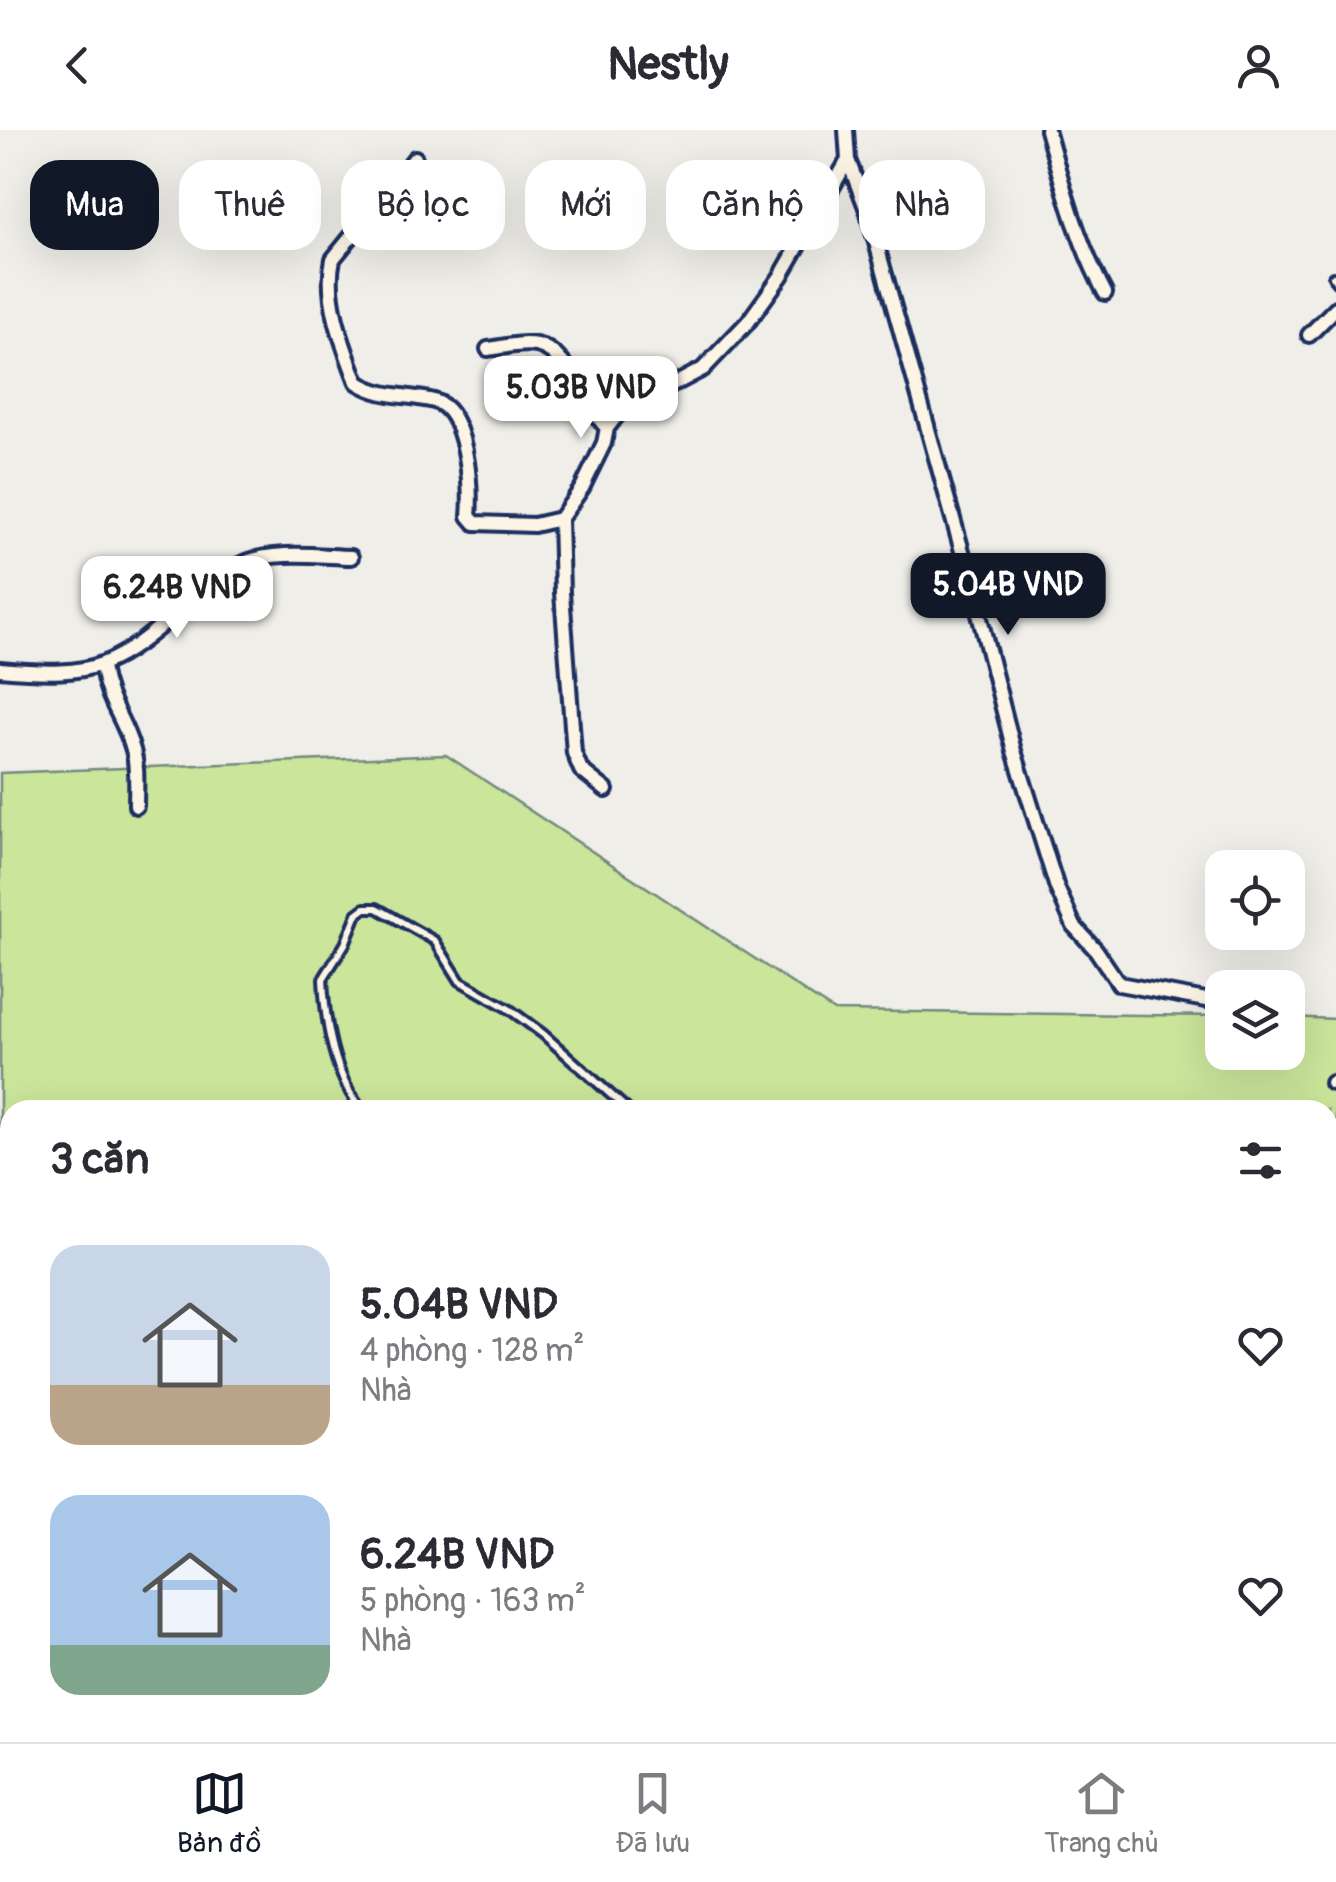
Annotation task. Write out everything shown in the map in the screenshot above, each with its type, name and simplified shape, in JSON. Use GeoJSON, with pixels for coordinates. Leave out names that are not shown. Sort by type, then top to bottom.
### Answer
{"type":"FeatureCollection","features":[{"type":"Feature","properties":{"kind":"street"},"geometry":{"type":"LineString","coordinates":[[846,130],[848,160],[866,210],[978,606],[1014,751],[1068,912],[1118,984],[1205,1001]]}},
{"type":"Feature","properties":{"kind":"street"},"geometry":{"type":"LineString","coordinates":[[1046,130],[1082,246],[1105,292]]}},
{"type":"Feature","properties":{"kind":"street"},"geometry":{"type":"LineString","coordinates":[[416,158],[332,259],[329,276],[334,308],[357,382],[376,393],[438,402],[448,408],[464,447],[470,483],[469,516],[474,523],[534,524],[560,519]]}},
{"type":"Feature","properties":{"kind":"street"},"geometry":{"type":"LineString","coordinates":[[839,175],[848,160]]}},
{"type":"Feature","properties":{"kind":"street"},"geometry":{"type":"LineString","coordinates":[[606,790],[581,770],[574,753],[560,519],[582,488],[607,428],[618,414],[702,368],[731,342],[781,276],[795,250]]}},
{"type":"Feature","properties":{"kind":"street"},"geometry":{"type":"LineString","coordinates":[[1308,335],[1336,308]]}},
{"type":"Feature","properties":{"kind":"street"},"geometry":{"type":"LineString","coordinates":[[488,350],[535,344],[552,350],[592,413],[607,428]]}},
{"type":"Feature","properties":{"kind":"street"},"geometry":{"type":"LineString","coordinates":[[0,669],[42,673],[102,666],[135,649],[219,578],[244,564],[265,558],[351,557]]}},
{"type":"Feature","properties":{"kind":"street"},"geometry":{"type":"LineString","coordinates":[[102,666],[106,691],[128,734],[136,762],[136,806]]}},
{"type":"Feature","properties":{"kind":"lane"},"geometry":{"type":"LineString","coordinates":[[526,370],[552,383],[572,377]]}},
{"type":"Feature","properties":{"kind":"lane"},"geometry":{"type":"LineString","coordinates":[[353,1100],[336,1058],[323,979],[357,914],[365,908],[378,908],[435,941],[460,981],[543,1034],[618,1100]]}},
{"type":"Feature","properties":{"kind":"green space"},"geometry":{"type":"Polygon","coordinates":[[[446,755],[834,1011],[1205,1016],[1205,1070],[1305,1070],[1305,1018],[1336,1019],[1336,1100],[0,1100],[0,773],[446,755]]]}}]}
